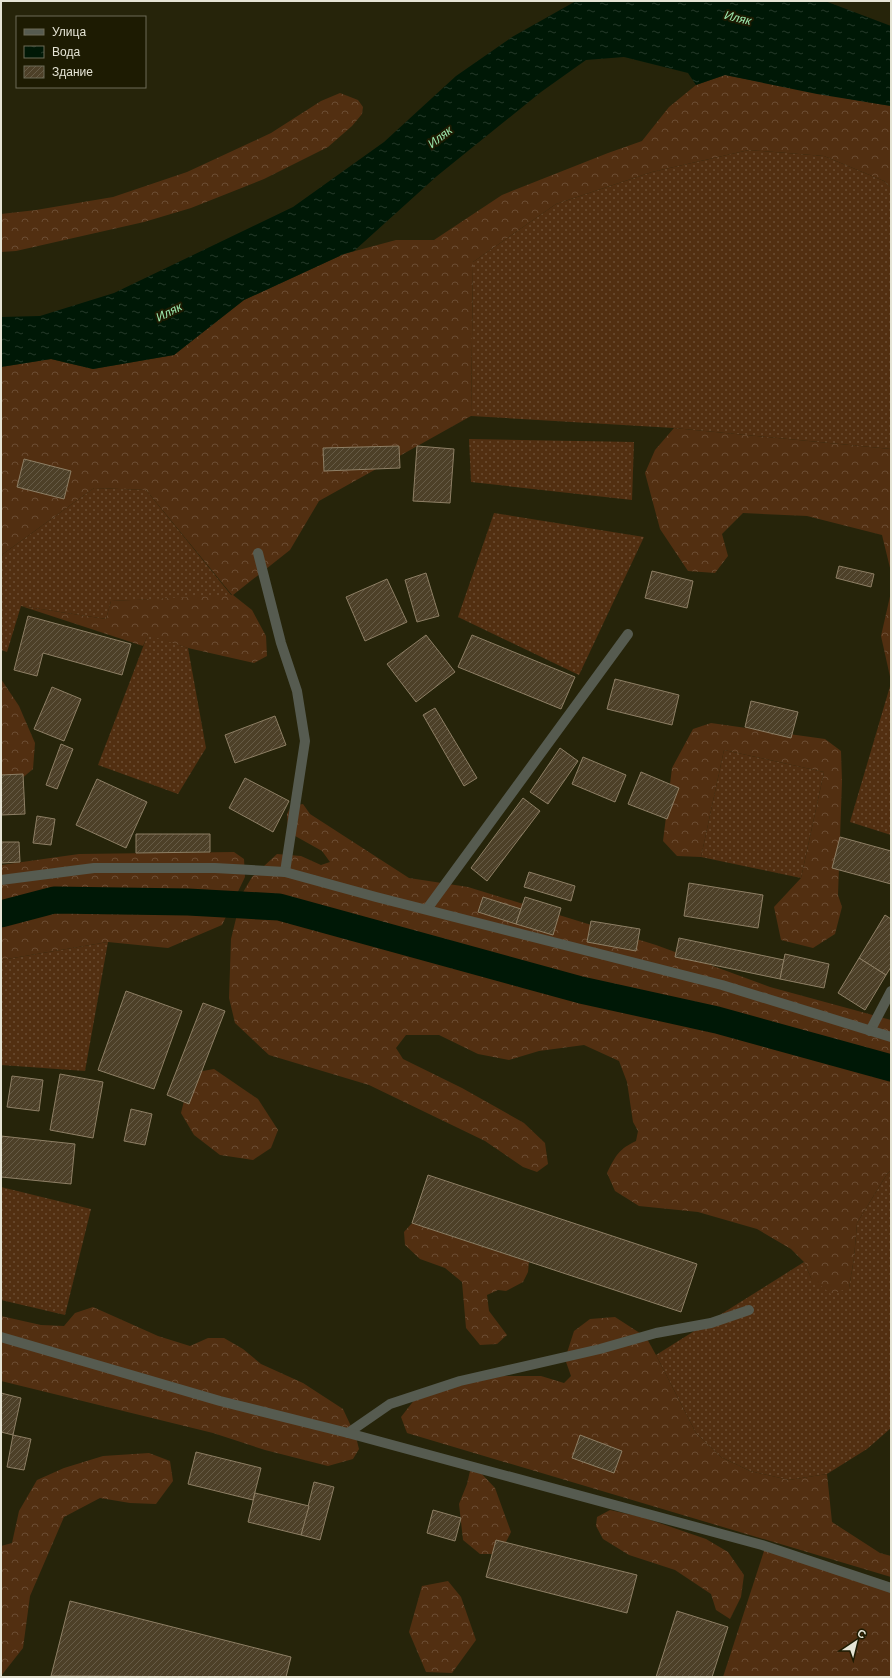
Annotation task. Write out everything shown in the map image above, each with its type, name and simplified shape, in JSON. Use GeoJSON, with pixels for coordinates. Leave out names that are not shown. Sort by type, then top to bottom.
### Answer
{"type":"FeatureCollection","features":[{"type":"Feature","properties":{"kind":"street"},"geometry":{"type":"LineString","coordinates":[[258,553],[282,643],[297,691],[305,741],[285,872]]}},
{"type":"Feature","properties":{"kind":"street"},"geometry":{"type":"LineString","coordinates":[[427,909],[628,634]]}},
{"type":"Feature","properties":{"kind":"street"},"geometry":{"type":"LineString","coordinates":[[1,880],[94,868],[214,868],[285,872],[722,985],[891,1037]]}},
{"type":"Feature","properties":{"kind":"street"},"geometry":{"type":"LineString","coordinates":[[870,1031],[891,991]]}},
{"type":"Feature","properties":{"kind":"street"},"geometry":{"type":"LineString","coordinates":[[348,1433],[390,1404],[460,1380],[600,1349],[656,1333],[711,1322],[749,1310]]}},
{"type":"Feature","properties":{"kind":"street"},"geometry":{"type":"LineString","coordinates":[[1,1337],[220,1401],[348,1433],[762,1545],[891,1588]]}},
{"type":"Feature","properties":{"kind":"green space"},"geometry":{"type":"Polygon","coordinates":[[[725,75],[891,106],[891,188],[884,181],[824,156],[749,150],[652,172],[556,204],[473,262],[471,416],[319,501],[290,550],[233,595],[252,610],[266,636],[267,656],[254,663],[188,648],[148,635],[143,646],[21,606],[106,619],[111,601],[232,595],[146,490],[94,488],[3,554],[1,559],[1,367],[51,359],[93,369],[174,355],[244,300],[344,254],[396,240],[434,240],[502,195],[642,141],[669,107],[696,85],[725,75]]]}},
{"type":"Feature","properties":{"kind":"green space"},"geometry":{"type":"Polygon","coordinates":[[[340,93],[358,100],[363,107],[362,114],[352,126],[328,147],[264,179],[191,208],[144,222],[16,251],[1,252],[1,214],[36,210],[113,197],[187,172],[271,133],[321,101],[340,93]]]}},
{"type":"Feature","properties":{"kind":"green space"},"geometry":{"type":"Polygon","coordinates":[[[749,150],[824,156],[884,181],[891,188],[891,449],[674,428],[471,416],[473,262],[556,204],[652,172],[749,150]]]}},
{"type":"Feature","properties":{"kind":"green space"},"geometry":{"type":"Polygon","coordinates":[[[674,428],[891,449],[891,572],[882,535],[807,516],[743,513],[722,534],[728,556],[715,573],[688,571],[660,529],[645,473],[655,450],[674,428]]]}},
{"type":"Feature","properties":{"kind":"green space"},"geometry":{"type":"Polygon","coordinates":[[[469,439],[634,442],[632,500],[471,482],[469,439]]]}},
{"type":"Feature","properties":{"kind":"green space"},"geometry":{"type":"Polygon","coordinates":[[[94,488],[146,490],[232,596],[111,601],[106,619],[21,606],[7,652],[1,650],[1,559],[3,554],[94,488]]]}},
{"type":"Feature","properties":{"kind":"green space"},"geometry":{"type":"Polygon","coordinates":[[[494,513],[644,537],[579,675],[458,617],[494,513]]]}},
{"type":"Feature","properties":{"kind":"green space"},"geometry":{"type":"Polygon","coordinates":[[[891,592],[891,681],[881,636],[891,592]]]}},
{"type":"Feature","properties":{"kind":"green space"},"geometry":{"type":"Polygon","coordinates":[[[148,634],[188,648],[206,748],[178,794],[98,765],[148,634]]]}},
{"type":"Feature","properties":{"kind":"green space"},"geometry":{"type":"Polygon","coordinates":[[[1,679],[19,706],[35,743],[33,769],[1,796],[1,679]]]}},
{"type":"Feature","properties":{"kind":"green space"},"geometry":{"type":"Polygon","coordinates":[[[891,683],[891,835],[850,822],[891,683]]]}},
{"type":"Feature","properties":{"kind":"green space"},"geometry":{"type":"Polygon","coordinates":[[[711,723],[825,739],[841,751],[842,781],[838,895],[842,907],[835,934],[813,948],[781,940],[774,907],[801,878],[824,772],[724,750],[701,857],[677,856],[663,841],[672,768],[693,729],[711,723]]]}},
{"type":"Feature","properties":{"kind":"green space"},"geometry":{"type":"Polygon","coordinates":[[[724,750],[824,772],[801,878],[701,857],[724,750]]]}},
{"type":"Feature","properties":{"kind":"green space"},"geometry":{"type":"Polygon","coordinates":[[[303,804],[310,814],[409,878],[468,887],[656,945],[770,987],[891,1020],[891,1170],[887,1174],[857,1223],[854,1258],[849,1288],[831,1294],[811,1278],[804,1262],[791,1249],[757,1229],[698,1212],[639,1206],[615,1191],[607,1173],[618,1153],[636,1141],[638,1131],[633,1122],[627,1082],[619,1061],[584,1045],[539,1051],[509,1060],[478,1054],[439,1035],[406,1035],[396,1048],[403,1059],[462,1088],[524,1123],[545,1143],[548,1164],[537,1172],[523,1167],[485,1141],[369,1085],[269,1055],[235,1023],[229,998],[231,939],[242,894],[252,877],[277,854],[301,856],[321,865],[330,862],[322,851],[288,832],[287,814],[291,806],[303,804]]]}},
{"type":"Feature","properties":{"kind":"green space"},"geometry":{"type":"Polygon","coordinates":[[[234,852],[244,859],[245,877],[222,925],[168,948],[108,942],[1,960],[1,865],[79,854],[234,852]]]}},
{"type":"Feature","properties":{"kind":"green space"},"geometry":{"type":"Polygon","coordinates":[[[108,942],[85,1071],[1,1065],[1,960],[108,942]]]}},
{"type":"Feature","properties":{"kind":"green space"},"geometry":{"type":"Polygon","coordinates":[[[214,1069],[258,1099],[278,1130],[271,1148],[253,1160],[220,1155],[194,1135],[181,1113],[189,1081],[197,1072],[214,1069]]]}},
{"type":"Feature","properties":{"kind":"green space"},"geometry":{"type":"Polygon","coordinates":[[[891,1170],[891,1428],[867,1449],[827,1474],[789,1480],[750,1471],[721,1457],[696,1433],[656,1355],[804,1262],[811,1278],[849,1288],[854,1258],[857,1223],[887,1174],[891,1170]]]}},
{"type":"Feature","properties":{"kind":"green space"},"geometry":{"type":"Polygon","coordinates":[[[1,1187],[91,1209],[65,1315],[1,1300],[1,1187]]]}},
{"type":"Feature","properties":{"kind":"green space"},"geometry":{"type":"Polygon","coordinates":[[[412,1223],[529,1262],[528,1272],[523,1282],[506,1291],[498,1290],[487,1295],[489,1311],[507,1335],[497,1344],[480,1345],[466,1328],[462,1282],[445,1268],[420,1259],[405,1245],[404,1232],[412,1223]]]}},
{"type":"Feature","properties":{"kind":"green space"},"geometry":{"type":"Polygon","coordinates":[[[93,1307],[158,1336],[190,1346],[208,1338],[224,1338],[243,1349],[261,1364],[303,1383],[343,1409],[356,1437],[359,1449],[353,1459],[328,1466],[265,1450],[213,1433],[1,1381],[1,1316],[41,1325],[64,1326],[75,1313],[93,1307]]]}},
{"type":"Feature","properties":{"kind":"green space"},"geometry":{"type":"Polygon","coordinates":[[[615,1317],[646,1337],[696,1433],[721,1457],[750,1471],[789,1480],[827,1474],[832,1522],[880,1553],[891,1556],[891,1577],[407,1433],[401,1417],[415,1399],[461,1385],[499,1376],[541,1376],[564,1383],[571,1376],[565,1359],[574,1331],[590,1319],[615,1317]]]}},
{"type":"Feature","properties":{"kind":"green space"},"geometry":{"type":"Polygon","coordinates":[[[149,1453],[170,1461],[173,1481],[156,1504],[130,1503],[100,1498],[64,1517],[30,1596],[23,1648],[1,1676],[1,1546],[12,1543],[19,1511],[37,1480],[64,1468],[103,1456],[149,1453]]]}},
{"type":"Feature","properties":{"kind":"green space"},"geometry":{"type":"Polygon","coordinates":[[[470,1471],[480,1472],[495,1488],[511,1532],[500,1554],[480,1554],[463,1540],[459,1504],[467,1484],[470,1471]]]}},
{"type":"Feature","properties":{"kind":"green space"},"geometry":{"type":"Polygon","coordinates":[[[610,1510],[642,1517],[706,1539],[728,1552],[744,1575],[741,1597],[730,1619],[716,1610],[711,1594],[675,1570],[629,1555],[603,1539],[596,1526],[597,1517],[610,1510]]]}},
{"type":"Feature","properties":{"kind":"green space"},"geometry":{"type":"Polygon","coordinates":[[[765,1548],[891,1591],[891,1677],[723,1677],[765,1548]]]}},
{"type":"Feature","properties":{"kind":"green space"},"geometry":{"type":"Polygon","coordinates":[[[448,1581],[461,1597],[476,1640],[452,1673],[426,1672],[409,1632],[422,1586],[448,1581]]]}},
{"type":"Feature","properties":{"kind":"water","name":"Иляк"},"geometry":{"type":"Polygon","coordinates":[[[576,1],[825,1],[891,26],[891,106],[817,94],[725,75],[696,85],[688,73],[624,57],[586,60],[541,92],[437,176],[354,251],[344,254],[244,300],[174,355],[93,369],[51,359],[1,367],[1,317],[40,316],[114,293],[293,207],[384,142],[456,76],[512,37],[576,1]]]}},
{"type":"Feature","properties":{"kind":"building"},"geometry":{"type":"Polygon","coordinates":[[[399,446],[400,468],[324,471],[323,448],[399,446]]]}},
{"type":"Feature","properties":{"kind":"building"},"geometry":{"type":"Polygon","coordinates":[[[417,446],[454,449],[450,503],[413,501],[417,446]]]}},
{"type":"Feature","properties":{"kind":"building"},"geometry":{"type":"Polygon","coordinates":[[[24,459],[71,471],[64,499],[17,487],[24,459]]]}},
{"type":"Feature","properties":{"kind":"building"},"geometry":{"type":"Polygon","coordinates":[[[839,566],[874,574],[871,587],[836,578],[839,566]]]}},
{"type":"Feature","properties":{"kind":"building"},"geometry":{"type":"Polygon","coordinates":[[[652,571],[693,581],[687,608],[645,598],[652,571]]]}},
{"type":"Feature","properties":{"kind":"building"},"geometry":{"type":"Polygon","coordinates":[[[426,573],[439,616],[417,622],[405,580],[426,573]]]}},
{"type":"Feature","properties":{"kind":"building"},"geometry":{"type":"Polygon","coordinates":[[[387,579],[407,622],[365,641],[346,597],[387,579]]]}},
{"type":"Feature","properties":{"kind":"building"},"geometry":{"type":"Polygon","coordinates":[[[28,616],[131,644],[122,675],[43,653],[37,676],[14,670],[28,616]]]}},
{"type":"Feature","properties":{"kind":"building"},"geometry":{"type":"Polygon","coordinates":[[[426,635],[455,672],[416,702],[387,664],[426,635]]]}},
{"type":"Feature","properties":{"kind":"building"},"geometry":{"type":"Polygon","coordinates":[[[472,635],[575,677],[561,709],[458,667],[472,635]]]}},
{"type":"Feature","properties":{"kind":"building"},"geometry":{"type":"Polygon","coordinates":[[[615,679],[679,695],[672,725],[607,709],[615,679]]]}},
{"type":"Feature","properties":{"kind":"building"},"geometry":{"type":"Polygon","coordinates":[[[52,687],[81,699],[64,741],[34,729],[52,687]]]}},
{"type":"Feature","properties":{"kind":"building"},"geometry":{"type":"Polygon","coordinates":[[[751,701],[798,712],[791,738],[745,727],[751,701]]]}},
{"type":"Feature","properties":{"kind":"building"},"geometry":{"type":"Polygon","coordinates":[[[435,708],[477,778],[464,786],[423,715],[435,708]]]}},
{"type":"Feature","properties":{"kind":"building"},"geometry":{"type":"Polygon","coordinates":[[[275,716],[286,745],[235,763],[225,735],[275,716]]]}},
{"type":"Feature","properties":{"kind":"building"},"geometry":{"type":"Polygon","coordinates":[[[61,744],[73,749],[57,789],[46,785],[61,744]]]}},
{"type":"Feature","properties":{"kind":"building"},"geometry":{"type":"Polygon","coordinates":[[[560,748],[578,761],[548,804],[530,792],[560,748]]]}},
{"type":"Feature","properties":{"kind":"building"},"geometry":{"type":"Polygon","coordinates":[[[583,757],[626,775],[615,802],[572,784],[583,757]]]}},
{"type":"Feature","properties":{"kind":"building"},"geometry":{"type":"Polygon","coordinates":[[[641,772],[679,788],[667,819],[628,804],[641,772]]]}},
{"type":"Feature","properties":{"kind":"building"},"geometry":{"type":"Polygon","coordinates":[[[23,774],[25,814],[1,815],[1,775],[23,774]]]}},
{"type":"Feature","properties":{"kind":"building"},"geometry":{"type":"Polygon","coordinates":[[[245,778],[289,801],[273,832],[229,808],[245,778]]]}},
{"type":"Feature","properties":{"kind":"building"},"geometry":{"type":"Polygon","coordinates":[[[97,779],[147,802],[126,848],[76,825],[97,779]]]}},
{"type":"Feature","properties":{"kind":"building"},"geometry":{"type":"Polygon","coordinates":[[[523,798],[540,811],[487,881],[471,868],[523,798]]]}},
{"type":"Feature","properties":{"kind":"building"},"geometry":{"type":"Polygon","coordinates":[[[37,816],[55,819],[51,845],[33,843],[37,816]]]}},
{"type":"Feature","properties":{"kind":"building"},"geometry":{"type":"Polygon","coordinates":[[[136,834],[210,834],[210,852],[136,853],[136,834]]]}},
{"type":"Feature","properties":{"kind":"building"},"geometry":{"type":"Polygon","coordinates":[[[840,837],[891,851],[891,884],[832,868],[840,837]]]}},
{"type":"Feature","properties":{"kind":"building"},"geometry":{"type":"Polygon","coordinates":[[[1,842],[19,842],[20,862],[1,863],[1,842]]]}},
{"type":"Feature","properties":{"kind":"building"},"geometry":{"type":"Polygon","coordinates":[[[529,872],[575,886],[571,901],[524,887],[529,872]]]}},
{"type":"Feature","properties":{"kind":"building"},"geometry":{"type":"Polygon","coordinates":[[[689,883],[763,895],[758,928],[684,916],[689,883]]]}},
{"type":"Feature","properties":{"kind":"building"},"geometry":{"type":"Polygon","coordinates":[[[483,897],[521,909],[516,924],[478,912],[483,897]]]}},
{"type":"Feature","properties":{"kind":"building"},"geometry":{"type":"Polygon","coordinates":[[[525,897],[561,908],[553,935],[516,924],[525,897]]]}},
{"type":"Feature","properties":{"kind":"building"},"geometry":{"type":"Polygon","coordinates":[[[885,915],[891,919],[891,967],[886,975],[859,958],[885,915]]]}},
{"type":"Feature","properties":{"kind":"building"},"geometry":{"type":"Polygon","coordinates":[[[591,921],[640,929],[636,951],[587,942],[591,921]]]}},
{"type":"Feature","properties":{"kind":"building"},"geometry":{"type":"Polygon","coordinates":[[[679,938],[784,960],[780,979],[675,957],[679,938]]]}},
{"type":"Feature","properties":{"kind":"building"},"geometry":{"type":"Polygon","coordinates":[[[785,954],[829,964],[824,988],[780,979],[785,954]]]}},
{"type":"Feature","properties":{"kind":"building"},"geometry":{"type":"Polygon","coordinates":[[[859,958],[886,975],[865,1010],[838,993],[859,958]]]}},
{"type":"Feature","properties":{"kind":"building"},"geometry":{"type":"Polygon","coordinates":[[[126,991],[182,1011],[154,1089],[98,1070],[126,991]]]}},
{"type":"Feature","properties":{"kind":"building"},"geometry":{"type":"Polygon","coordinates":[[[203,1003],[225,1011],[189,1104],[167,1095],[203,1003]]]}},
{"type":"Feature","properties":{"kind":"building"},"geometry":{"type":"Polygon","coordinates":[[[60,1074],[103,1082],[93,1138],[50,1130],[60,1074]]]}},
{"type":"Feature","properties":{"kind":"building"},"geometry":{"type":"Polygon","coordinates":[[[12,1076],[43,1080],[39,1111],[7,1107],[12,1076]]]}},
{"type":"Feature","properties":{"kind":"building"},"geometry":{"type":"Polygon","coordinates":[[[131,1109],[152,1114],[145,1145],[124,1141],[131,1109]]]}},
{"type":"Feature","properties":{"kind":"building"},"geometry":{"type":"Polygon","coordinates":[[[1,1136],[75,1144],[71,1184],[1,1177],[1,1136]]]}},
{"type":"Feature","properties":{"kind":"building"},"geometry":{"type":"Polygon","coordinates":[[[428,1175],[697,1264],[681,1312],[412,1223],[428,1175]]]}},
{"type":"Feature","properties":{"kind":"building"},"geometry":{"type":"Polygon","coordinates":[[[1,1393],[21,1398],[13,1435],[1,1432],[1,1393]]]}},
{"type":"Feature","properties":{"kind":"building"},"geometry":{"type":"Polygon","coordinates":[[[13,1435],[31,1439],[24,1470],[7,1467],[13,1435]]]}},
{"type":"Feature","properties":{"kind":"building"},"geometry":{"type":"Polygon","coordinates":[[[580,1435],[622,1451],[614,1473],[572,1458],[580,1435]]]}},
{"type":"Feature","properties":{"kind":"building"},"geometry":{"type":"Polygon","coordinates":[[[196,1452],[261,1468],[253,1500],[188,1484],[196,1452]]]}},
{"type":"Feature","properties":{"kind":"building"},"geometry":{"type":"Polygon","coordinates":[[[314,1482],[334,1487],[320,1540],[301,1535],[314,1482]]]}},
{"type":"Feature","properties":{"kind":"building"},"geometry":{"type":"Polygon","coordinates":[[[255,1493],[309,1506],[301,1535],[248,1522],[255,1493]]]}},
{"type":"Feature","properties":{"kind":"building"},"geometry":{"type":"Polygon","coordinates":[[[433,1510],[461,1518],[455,1541],[427,1533],[433,1510]]]}},
{"type":"Feature","properties":{"kind":"building"},"geometry":{"type":"Polygon","coordinates":[[[496,1540],[637,1575],[627,1613],[486,1577],[496,1540]]]}},
{"type":"Feature","properties":{"kind":"building"},"geometry":{"type":"Polygon","coordinates":[[[70,1601],[291,1657],[286,1677],[51,1676],[70,1601]]]}},
{"type":"Feature","properties":{"kind":"building"},"geometry":{"type":"Polygon","coordinates":[[[677,1611],[728,1627],[712,1677],[656,1677],[677,1611]]]}},
{"type":"Feature","properties":{"kind":"waterway"},"geometry":{"type":"LineString","coordinates":[[1,914],[54,900],[188,902],[279,907],[581,990],[717,1020],[891,1068]]}}]}
